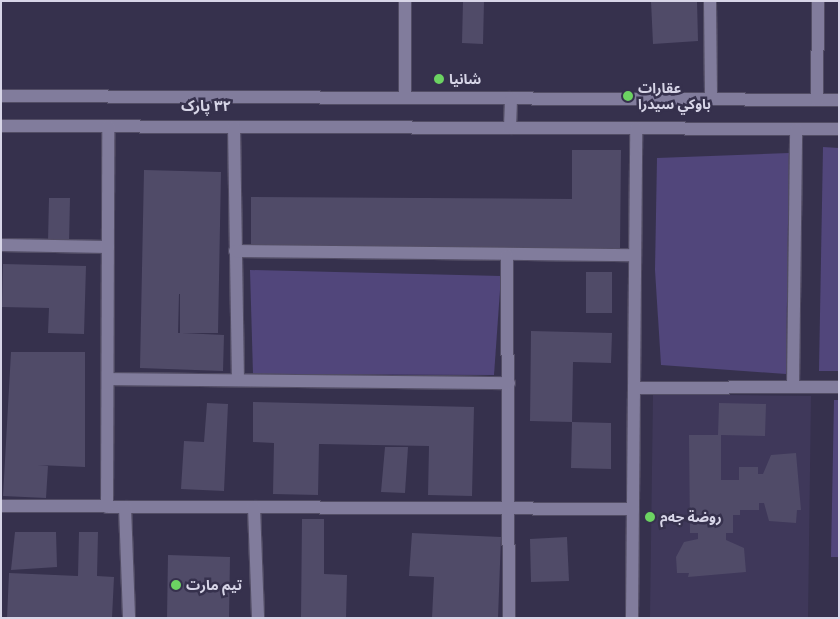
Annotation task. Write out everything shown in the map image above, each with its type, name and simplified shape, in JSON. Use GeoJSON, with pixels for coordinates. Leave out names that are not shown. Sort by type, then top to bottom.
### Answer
{"type":"FeatureCollection","features":[{"type":"Feature","properties":{"kind":"street"},"geometry":{"type":"LineString","coordinates":[[404,1],[404,98]]}},
{"type":"Feature","properties":{"kind":"street"},"geometry":{"type":"LineString","coordinates":[[710,1],[710,99]]}},
{"type":"Feature","properties":{"kind":"street"},"geometry":{"type":"LineString","coordinates":[[817,100],[818,1]]}},
{"type":"Feature","properties":{"kind":"street"},"geometry":{"type":"LineString","coordinates":[[1,96],[839,100]]}},
{"type":"Feature","properties":{"kind":"street"},"geometry":{"type":"LineString","coordinates":[[510,128],[511,98]]}},
{"type":"Feature","properties":{"kind":"street"},"geometry":{"type":"LineString","coordinates":[[1,126],[839,129]]}},
{"type":"Feature","properties":{"kind":"street"},"geometry":{"type":"LineString","coordinates":[[107,507],[108,126]]}},
{"type":"Feature","properties":{"kind":"street"},"geometry":{"type":"LineString","coordinates":[[234,127],[238,380]]}},
{"type":"Feature","properties":{"kind":"street"},"geometry":{"type":"LineString","coordinates":[[632,618],[636,128]]}},
{"type":"Feature","properties":{"kind":"street"},"geometry":{"type":"LineString","coordinates":[[793,387],[796,129]]}},
{"type":"Feature","properties":{"kind":"street"},"geometry":{"type":"LineString","coordinates":[[1,245],[108,247]]}},
{"type":"Feature","properties":{"kind":"street"},"geometry":{"type":"LineString","coordinates":[[235,251],[508,256],[635,255]]}},
{"type":"Feature","properties":{"kind":"street"},"geometry":{"type":"LineString","coordinates":[[508,256],[509,618]]}},
{"type":"Feature","properties":{"kind":"street"},"geometry":{"type":"LineString","coordinates":[[108,379],[509,383]]}},
{"type":"Feature","properties":{"kind":"street"},"geometry":{"type":"LineString","coordinates":[[634,388],[839,387]]}},
{"type":"Feature","properties":{"kind":"street"},"geometry":{"type":"LineString","coordinates":[[1,506],[633,509]]}},
{"type":"Feature","properties":{"kind":"street"},"geometry":{"type":"LineString","coordinates":[[125,507],[129,618]]}},
{"type":"Feature","properties":{"kind":"street"},"geometry":{"type":"LineString","coordinates":[[254,507],[258,618]]}},
{"type":"Feature","properties":{"kind":"shaded area"},"geometry":{"type":"Polygon","coordinates":[[[823,147],[839,148],[839,371],[819,371],[823,147]]]}},
{"type":"Feature","properties":{"kind":"shaded area"},"geometry":{"type":"Polygon","coordinates":[[[789,153],[786,374],[661,365],[655,270],[657,158],[789,153]]]}},
{"type":"Feature","properties":{"kind":"shaded area"},"geometry":{"type":"Polygon","coordinates":[[[250,270],[501,276],[494,375],[253,374],[250,270]]]}},
{"type":"Feature","properties":{"kind":"shaded area"},"geometry":{"type":"Polygon","coordinates":[[[653,394],[811,396],[808,618],[650,618],[653,394]]]}},
{"type":"Feature","properties":{"kind":"shaded area"},"geometry":{"type":"Polygon","coordinates":[[[834,400],[839,400],[839,557],[831,557],[834,400]]]}},
{"type":"Feature","properties":{"kind":"building"},"geometry":{"type":"Polygon","coordinates":[[[463,1],[484,1],[483,44],[462,43],[463,1]]]}},
{"type":"Feature","properties":{"kind":"building"},"geometry":{"type":"Polygon","coordinates":[[[651,1],[697,1],[698,41],[653,44],[651,1]]]}},
{"type":"Feature","properties":{"kind":"building"},"geometry":{"type":"Polygon","coordinates":[[[572,150],[621,150],[620,250],[251,247],[251,197],[572,199],[572,150]]]}},
{"type":"Feature","properties":{"kind":"building"},"geometry":{"type":"Polygon","coordinates":[[[144,170],[221,172],[218,333],[182,333],[224,335],[223,371],[140,368],[144,170]],[[179,294],[178,333],[180,333],[179,294]]]}},
{"type":"Feature","properties":{"kind":"building"},"geometry":{"type":"Polygon","coordinates":[[[49,198],[70,198],[69,243],[48,242],[49,198]]]}},
{"type":"Feature","properties":{"kind":"building"},"geometry":{"type":"Polygon","coordinates":[[[3,264],[86,266],[84,334],[48,333],[49,308],[2,307],[3,264]]]}},
{"type":"Feature","properties":{"kind":"building"},"geometry":{"type":"Polygon","coordinates":[[[586,272],[612,272],[612,313],[586,313],[586,272]]]}},
{"type":"Feature","properties":{"kind":"building"},"geometry":{"type":"Polygon","coordinates":[[[531,331],[612,333],[611,363],[573,362],[572,422],[530,421],[531,331]]]}},
{"type":"Feature","properties":{"kind":"building"},"geometry":{"type":"Polygon","coordinates":[[[11,352],[85,352],[85,467],[38,465],[48,466],[46,498],[3,496],[11,352]]]}},
{"type":"Feature","properties":{"kind":"building"},"geometry":{"type":"Polygon","coordinates":[[[253,402],[474,407],[472,496],[428,495],[429,446],[319,444],[318,495],[273,494],[274,443],[253,442],[253,402]]]}},
{"type":"Feature","properties":{"kind":"building"},"geometry":{"type":"Polygon","coordinates":[[[207,403],[228,404],[224,491],[181,489],[184,441],[204,442],[207,403]]]}},
{"type":"Feature","properties":{"kind":"building"},"geometry":{"type":"Polygon","coordinates":[[[719,403],[766,404],[765,436],[721,435],[721,480],[739,480],[739,467],[758,467],[758,474],[763,474],[771,455],[796,453],[801,510],[797,510],[796,523],[769,521],[764,503],[759,503],[759,510],[740,510],[740,515],[733,515],[733,533],[726,533],[726,540],[744,548],[746,572],[688,577],[689,573],[677,573],[676,557],[684,542],[698,539],[698,533],[690,533],[689,435],[718,435],[719,403]]]}},
{"type":"Feature","properties":{"kind":"building"},"geometry":{"type":"Polygon","coordinates":[[[572,422],[611,423],[611,469],[571,468],[572,422]]]}},
{"type":"Feature","properties":{"kind":"building"},"geometry":{"type":"Polygon","coordinates":[[[385,447],[408,447],[405,493],[381,492],[385,447]]]}},
{"type":"Feature","properties":{"kind":"building"},"geometry":{"type":"Polygon","coordinates":[[[302,519],[324,519],[324,574],[347,575],[346,618],[301,618],[302,519]]]}},
{"type":"Feature","properties":{"kind":"building"},"geometry":{"type":"Polygon","coordinates":[[[15,532],[56,532],[57,567],[11,570],[15,532]]]}},
{"type":"Feature","properties":{"kind":"building"},"geometry":{"type":"Polygon","coordinates":[[[79,532],[98,532],[97,576],[114,577],[112,618],[7,618],[9,573],[78,576],[79,532]]]}},
{"type":"Feature","properties":{"kind":"building"},"geometry":{"type":"Polygon","coordinates":[[[412,533],[501,537],[498,618],[432,618],[434,577],[409,576],[412,533]]]}},
{"type":"Feature","properties":{"kind":"building"},"geometry":{"type":"Polygon","coordinates":[[[567,537],[569,581],[531,582],[530,539],[567,537]]]}},
{"type":"Feature","properties":{"kind":"building"},"geometry":{"type":"Polygon","coordinates":[[[168,555],[230,557],[229,618],[167,618],[168,555]]]}},
{"type":"Feature","properties":{"kind":"place","name":"شانيا"},"geometry":{"type":"Point","coordinates":[439,79]}},
{"type":"Feature","properties":{"kind":"place","name":"عقارات باوكي سيدرا"},"geometry":{"type":"Point","coordinates":[628,96]}},
{"type":"Feature","properties":{"kind":"place","name":"روضة جەم"},"geometry":{"type":"Point","coordinates":[650,517]}},
{"type":"Feature","properties":{"kind":"place","name":"تيم مارت"},"geometry":{"type":"Point","coordinates":[176,585]}},
{"type":"Feature","properties":{"kind":"district","name":"٣٢ پارک"},"geometry":{"type":"Point","coordinates":[206,107]}}]}
